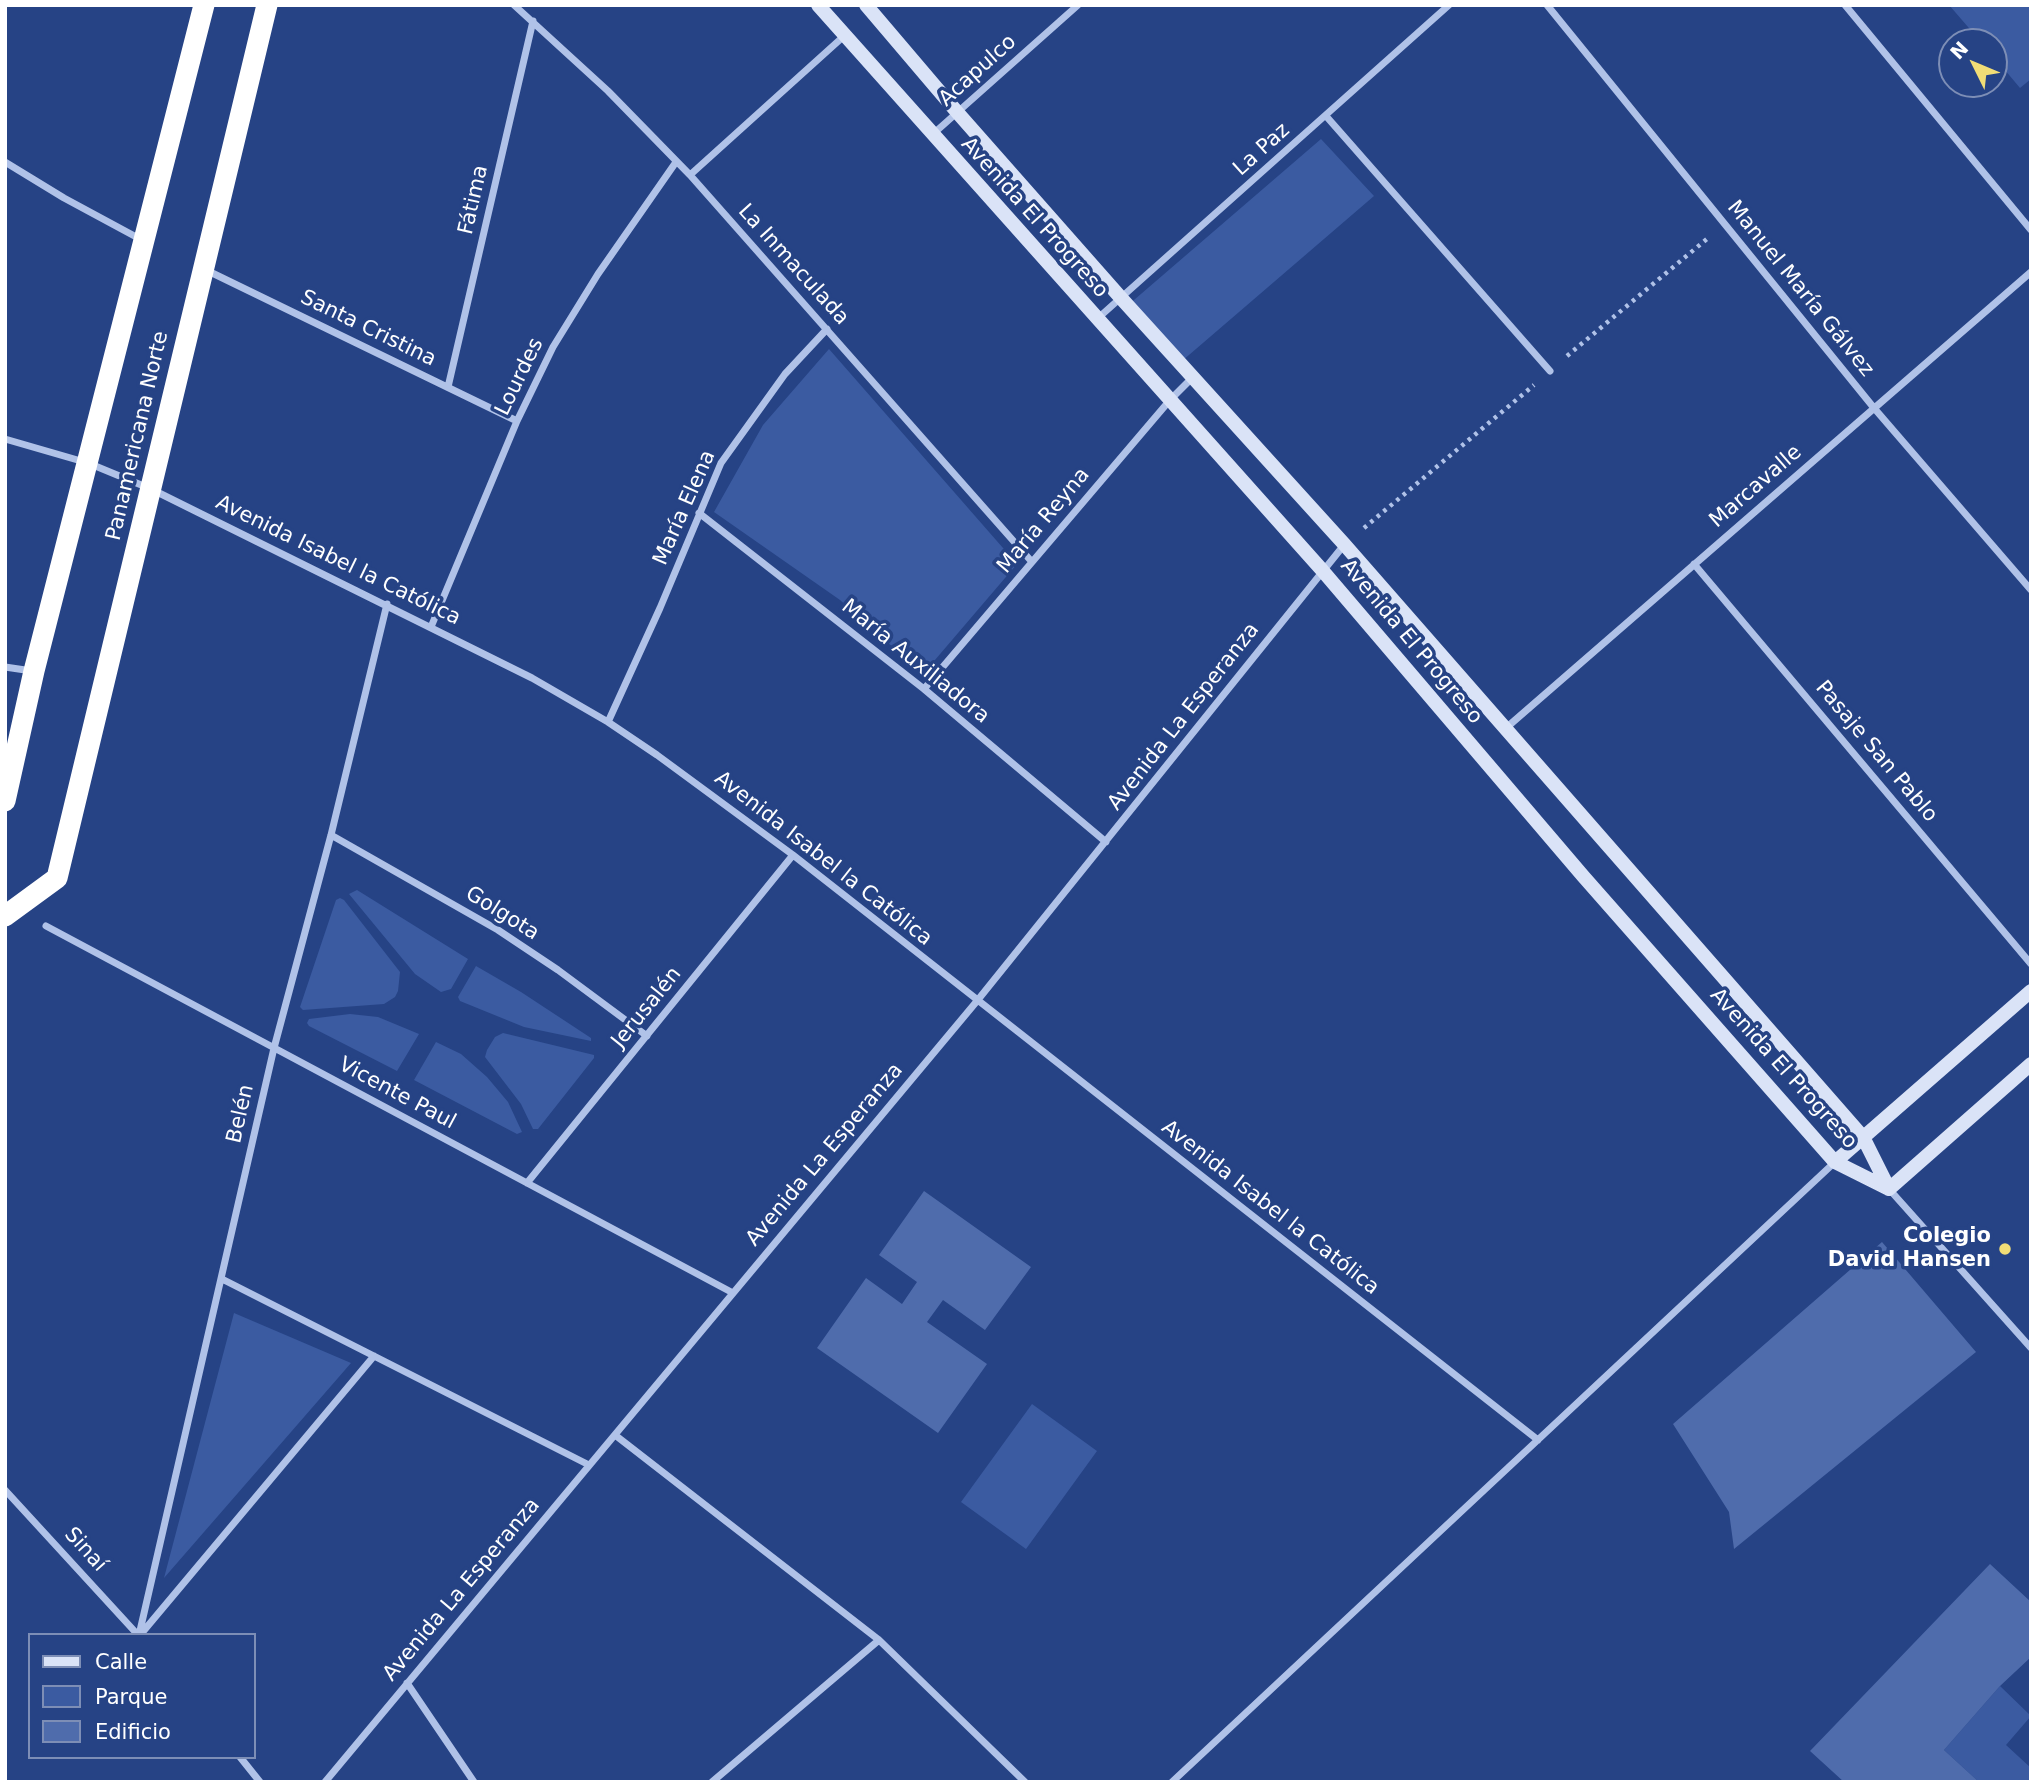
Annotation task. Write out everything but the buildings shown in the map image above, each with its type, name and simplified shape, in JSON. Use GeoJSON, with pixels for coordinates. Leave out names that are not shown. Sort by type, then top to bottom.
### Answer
{"type":"FeatureCollection","features":[{"type":"Feature","properties":{"kind":"highway","name":"Panamericana Norte"},"geometry":{"type":"LineString","coordinates":[[5,801],[34,671],[204,5]]}},
{"type":"Feature","properties":{"kind":"highway","name":"Panamericana Norte"},"geometry":{"type":"LineString","coordinates":[[5,916],[57,878],[267,5]]}},
{"type":"Feature","properties":{"kind":"main road","name":"Avenida El Progreso"},"geometry":{"type":"LineString","coordinates":[[818,5],[1322,570],[1583,876],[1835,1162],[1889,1189]]}},
{"type":"Feature","properties":{"kind":"main road","name":"Avenida El Progreso"},"geometry":{"type":"LineString","coordinates":[[866,5],[1121,298],[1344,544],[1863,1137],[1889,1189]]}},
{"type":"Feature","properties":{"kind":"main road"},"geometry":{"type":"LineString","coordinates":[[1835,1162],[2031,991]]}},
{"type":"Feature","properties":{"kind":"main road"},"geometry":{"type":"LineString","coordinates":[[1889,1189],[2031,1064]]}},
{"type":"Feature","properties":{"kind":"street","name":"La Inmaculada"},"geometry":{"type":"LineString","coordinates":[[514,5],[608,91],[690,175],[1032,562]]}},
{"type":"Feature","properties":{"kind":"street","name":"Acapulco"},"geometry":{"type":"LineString","coordinates":[[932,135],[1078,5]]}},
{"type":"Feature","properties":{"kind":"street","name":"La Paz"},"geometry":{"type":"LineString","coordinates":[[1097,320],[1449,5]]}},
{"type":"Feature","properties":{"kind":"street","name":"Manuel María Gálvez"},"geometry":{"type":"LineString","coordinates":[[1547,5],[1874,408],[2031,590]]}},
{"type":"Feature","properties":{"kind":"street"},"geometry":{"type":"LineString","coordinates":[[1845,5],[2031,230]]}},
{"type":"Feature","properties":{"kind":"street","name":"Fátima"},"geometry":{"type":"LineString","coordinates":[[449,387],[533,20]]}},
{"type":"Feature","properties":{"kind":"street"},"geometry":{"type":"LineString","coordinates":[[690,175],[844,36]]}},
{"type":"Feature","properties":{"kind":"street"},"geometry":{"type":"LineString","coordinates":[[1325,116],[1550,370]]}},
{"type":"Feature","properties":{"kind":"street"},"geometry":{"type":"LineString","coordinates":[[5,162],[64,198],[144,241]]}},
{"type":"Feature","properties":{"kind":"street","name":"Lourdes"},"geometry":{"type":"LineString","coordinates":[[431,627],[517,421],[559,337],[598,274],[677,162]]}},
{"type":"Feature","properties":{"kind":"street","name":"Santa Cristina"},"geometry":{"type":"LineString","coordinates":[[204,269],[517,421]]}},
{"type":"Feature","properties":{"kind":"street","name":"Marcavalle"},"geometry":{"type":"LineString","coordinates":[[1505,728],[2031,272]]}},
{"type":"Feature","properties":{"kind":"street","name":"María Elena"},"geometry":{"type":"LineString","coordinates":[[608,722],[721,463],[785,374],[827,329]]}},
{"type":"Feature","properties":{"kind":"street","name":"María Reyna"},"geometry":{"type":"LineString","coordinates":[[924,689],[1170,400],[1193,377]]}},
{"type":"Feature","properties":{"kind":"street","name":"Avenida Isabel la Católica"},"geometry":{"type":"LineString","coordinates":[[5,439],[88,463],[151,489],[387,604],[532,678],[608,722],[793,855],[1538,1440]]}},
{"type":"Feature","properties":{"kind":"street","name":"María Auxiliadora"},"geometry":{"type":"LineString","coordinates":[[699,513],[924,689],[1106,842]]}},
{"type":"Feature","properties":{"kind":"street","name":"Avenida La Esperanza"},"geometry":{"type":"LineString","coordinates":[[325,1782],[977,1001],[1344,544]]}},
{"type":"Feature","properties":{"kind":"street","name":"Pasaje San Pablo"},"geometry":{"type":"LineString","coordinates":[[1695,564],[2031,964]]}},
{"type":"Feature","properties":{"kind":"street","name":"Belén"},"geometry":{"type":"LineString","coordinates":[[139,1633],[274,1048],[331,835],[387,604]]}},
{"type":"Feature","properties":{"kind":"street"},"geometry":{"type":"LineString","coordinates":[[5,667],[34,671]]}},
{"type":"Feature","properties":{"kind":"street","name":"Golgota"},"geometry":{"type":"LineString","coordinates":[[331,835],[498,930],[558,970],[647,1036]]}},
{"type":"Feature","properties":{"kind":"street","name":"Jerusalén"},"geometry":{"type":"LineString","coordinates":[[527,1183],[793,855]]}},
{"type":"Feature","properties":{"kind":"street","name":"Vicente Paul"},"geometry":{"type":"LineString","coordinates":[[46,926],[733,1293]]}},
{"type":"Feature","properties":{"kind":"street"},"geometry":{"type":"LineString","coordinates":[[1172,1782],[1835,1162]]}},
{"type":"Feature","properties":{"kind":"street"},"geometry":{"type":"LineString","coordinates":[[1889,1189],[2031,1348]]}},
{"type":"Feature","properties":{"kind":"street"},"geometry":{"type":"LineString","coordinates":[[222,1279],[589,1465]]}},
{"type":"Feature","properties":{"kind":"street"},"geometry":{"type":"LineString","coordinates":[[141,1633],[374,1356]]}},
{"type":"Feature","properties":{"kind":"street"},"geometry":{"type":"LineString","coordinates":[[615,1435],[879,1640],[1025,1782]]}},
{"type":"Feature","properties":{"kind":"street","name":"Sinaí"},"geometry":{"type":"LineString","coordinates":[[5,1490],[137,1633]]}},
{"type":"Feature","properties":{"kind":"street"},"geometry":{"type":"LineString","coordinates":[[712,1782],[879,1640]]}},
{"type":"Feature","properties":{"kind":"street"},"geometry":{"type":"LineString","coordinates":[[407,1683],[474,1782]]}},
{"type":"Feature","properties":{"kind":"street"},"geometry":{"type":"LineString","coordinates":[[242,1759],[260,1782]]}},
{"type":"Feature","properties":{"kind":"green space"},"geometry":{"type":"Polygon","coordinates":[[[1949,5],[2031,5],[2031,79],[2020,88],[2008,74],[2008,28],[1969,28],[1949,5]]]}},
{"type":"Feature","properties":{"kind":"green space"},"geometry":{"type":"Polygon","coordinates":[[[1321,139],[1374,196],[1182,361],[1127,306],[1321,139]]]}},
{"type":"Feature","properties":{"kind":"green space"},"geometry":{"type":"Polygon","coordinates":[[[829,349],[1017,564],[923,674],[840,600],[714,512],[763,425],[829,349]]]}},
{"type":"Feature","properties":{"kind":"green space"},"geometry":{"type":"Polygon","coordinates":[[[357,890],[468,959],[451,989],[441,992],[415,974],[349,894],[357,890]]]}},
{"type":"Feature","properties":{"kind":"green space"},"geometry":{"type":"Polygon","coordinates":[[[340,898],[400,972],[398,991],[395,997],[384,1004],[303,1010],[300,1007],[336,900],[340,898]]]}},
{"type":"Feature","properties":{"kind":"green space"},"geometry":{"type":"Polygon","coordinates":[[[476,966],[521,992],[591,1038],[591,1041],[524,1027],[460,1001],[458,997],[476,966]]]}},
{"type":"Feature","properties":{"kind":"green space"},"geometry":{"type":"Polygon","coordinates":[[[350,1014],[378,1017],[419,1034],[397,1071],[307,1023],[309,1019],[350,1014]]]}},
{"type":"Feature","properties":{"kind":"green space"},"geometry":{"type":"Polygon","coordinates":[[[503,1033],[594,1055],[538,1129],[533,1129],[521,1104],[485,1057],[495,1037],[503,1033]]]}},
{"type":"Feature","properties":{"kind":"green space"},"geometry":{"type":"Polygon","coordinates":[[[436,1042],[461,1054],[487,1077],[508,1102],[522,1132],[517,1134],[414,1080],[436,1042]]]}},
{"type":"Feature","properties":{"kind":"green space"},"geometry":{"type":"Polygon","coordinates":[[[234,1313],[351,1363],[164,1578],[234,1313]]]}},
{"type":"Feature","properties":{"kind":"green space"},"geometry":{"type":"Polygon","coordinates":[[[1032,1404],[1097,1451],[1026,1549],[961,1502],[1032,1404]]]}},
{"type":"Feature","properties":{"kind":"green space"},"geometry":{"type":"Polygon","coordinates":[[[2000,1686],[2031,1716],[2006,1745],[2031,1768],[2031,1782],[1979,1782],[1944,1750],[2000,1686]]]}},
{"type":"Feature","properties":{"kind":"place","name":"Colegio David Hansen"},"geometry":{"type":"Point","coordinates":[2005,1249]}}]}
